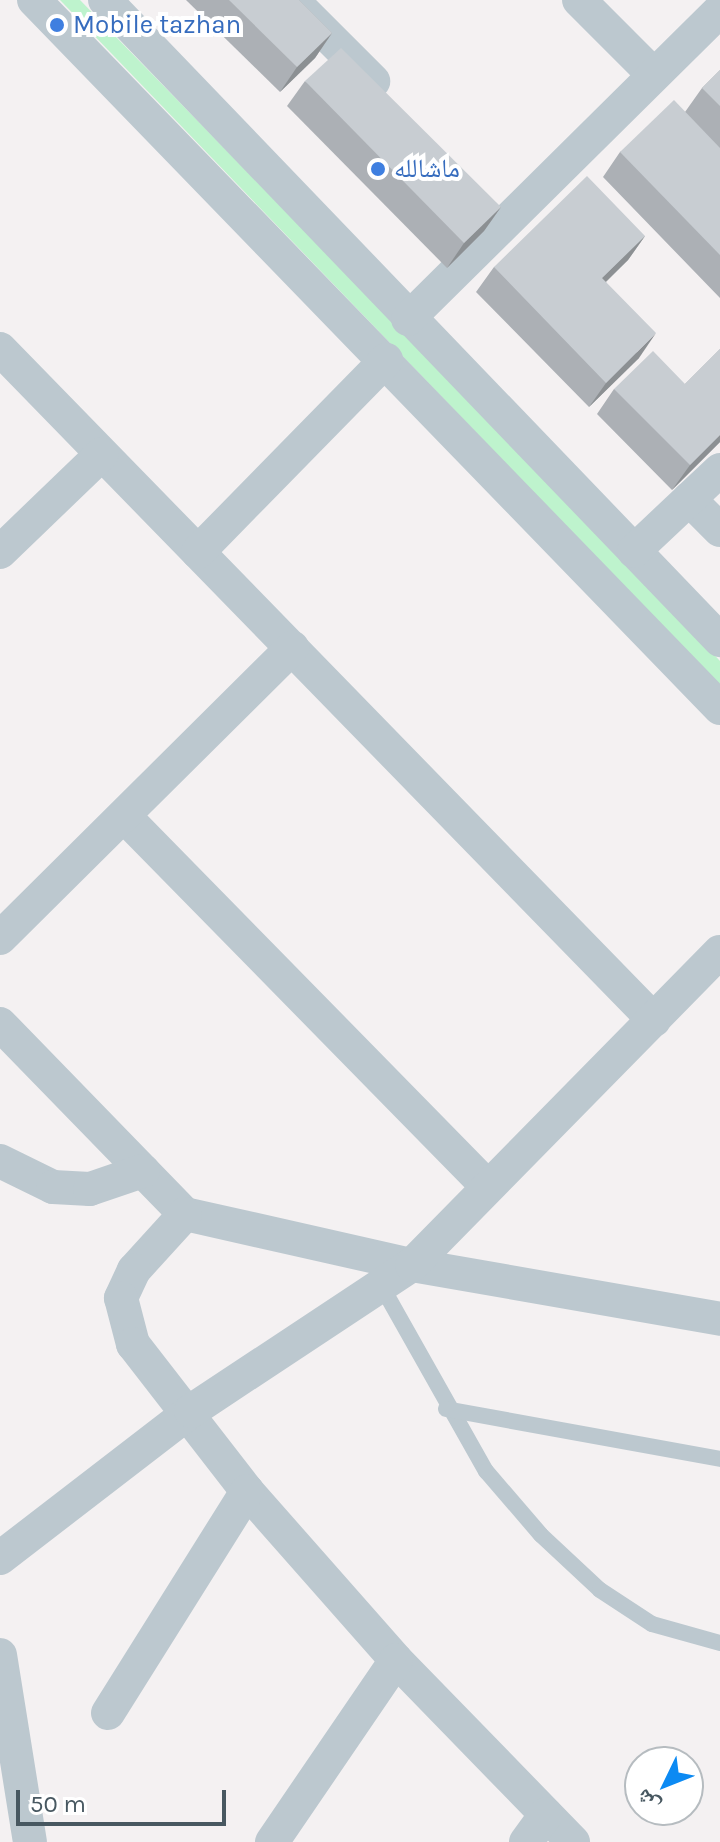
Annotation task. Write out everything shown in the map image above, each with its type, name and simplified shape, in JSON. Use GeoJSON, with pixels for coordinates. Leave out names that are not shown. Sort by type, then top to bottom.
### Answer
{"type":"FeatureCollection","features":[{"type":"Feature","properties":{"kind":"street"},"geometry":{"type":"LineString","coordinates":[[34,0],[720,708]]}},
{"type":"Feature","properties":{"kind":"street"},"geometry":{"type":"LineString","coordinates":[[105,0],[408,319],[720,640]]}},
{"type":"Feature","properties":{"kind":"street"},"geometry":{"type":"LineString","coordinates":[[292,0],[401,109]]}},
{"type":"Feature","properties":{"kind":"street"},"geometry":{"type":"LineString","coordinates":[[579,0],[654,75]]}},
{"type":"Feature","properties":{"kind":"street"},"geometry":{"type":"LineString","coordinates":[[408,319],[498,206],[654,75],[720,10]]}},
{"type":"Feature","properties":{"kind":"street"},"geometry":{"type":"LineString","coordinates":[[0,349],[654,1020]]}},
{"type":"Feature","properties":{"kind":"street"},"geometry":{"type":"LineString","coordinates":[[198,552],[386,360]]}},
{"type":"Feature","properties":{"kind":"street"},"geometry":{"type":"LineString","coordinates":[[0,552],[102,454]]}},
{"type":"Feature","properties":{"kind":"street"},"geometry":{"type":"LineString","coordinates":[[634,551],[720,470]]}},
{"type":"Feature","properties":{"kind":"street"},"geometry":{"type":"LineString","coordinates":[[689,499],[720,530]]}},
{"type":"Feature","properties":{"kind":"street"},"geometry":{"type":"LineString","coordinates":[[0,938],[292,648]]}},
{"type":"Feature","properties":{"kind":"street"},"geometry":{"type":"LineString","coordinates":[[125,817],[487,1186]]}},
{"type":"Feature","properties":{"kind":"street"},"geometry":{"type":"LineString","coordinates":[[0,1558],[191,1411],[412,1265],[720,952]]}},
{"type":"Feature","properties":{"kind":"street"},"geometry":{"type":"LineString","coordinates":[[0,1024],[185,1214],[412,1265],[720,1319]]}},
{"type":"Feature","properties":{"kind":"street"},"geometry":{"type":"LineString","coordinates":[[0,1161],[53,1187],[90,1189],[143,1171]]}},
{"type":"Feature","properties":{"kind":"street"},"geometry":{"type":"LineString","coordinates":[[185,1214],[134,1270],[121,1298],[133,1344],[191,1411],[247,1491],[396,1660],[573,1842]]}},
{"type":"Feature","properties":{"kind":"street"},"geometry":{"type":"LineString","coordinates":[[108,1713],[247,1491]]}},
{"type":"Feature","properties":{"kind":"street"},"geometry":{"type":"LineString","coordinates":[[0,1655],[30,1842]]}},
{"type":"Feature","properties":{"kind":"street"},"geometry":{"type":"LineString","coordinates":[[272,1842],[396,1660]]}},
{"type":"Feature","properties":{"kind":"street"},"geometry":{"type":"LineString","coordinates":[[526,1842],[546,1814]]}},
{"type":"Feature","properties":{"kind":"street"},"geometry":{"type":"LineString","coordinates":[[0,1823],[21,1842]]}},
{"type":"Feature","properties":{"kind":"lane"},"geometry":{"type":"LineString","coordinates":[[381,1285],[446,1409],[486,1471],[600,1590],[652,1624],[720,1643]]}},
{"type":"Feature","properties":{"kind":"lane"},"geometry":{"type":"LineString","coordinates":[[446,1409],[720,1459]]}},
{"type":"Feature","properties":{"kind":"green space"},"geometry":{"type":"Polygon","coordinates":[[[60,0],[80,0],[627,562],[720,661],[720,686],[60,0]]]}},
{"type":"Feature","properties":{"kind":"building"},"geometry":{"type":"Polygon","coordinates":[[[229,0],[299,0],[332,33],[297,67],[229,0]]]}},
{"type":"Feature","properties":{"kind":"building"},"geometry":{"type":"Polygon","coordinates":[[[341,48],[501,207],[464,243],[305,81],[341,48]]]}},
{"type":"Feature","properties":{"kind":"building"},"geometry":{"type":"Polygon","coordinates":[[[720,70],[720,106],[702,88],[720,70]]]}},
{"type":"Feature","properties":{"kind":"building"},"geometry":{"type":"Polygon","coordinates":[[[674,100],[720,148],[720,255],[620,152],[674,100]]]}},
{"type":"Feature","properties":{"kind":"building"},"geometry":{"type":"Polygon","coordinates":[[[587,176],[645,236],[602,278],[656,333],[606,383],[494,267],[587,176]]]}},
{"type":"Feature","properties":{"kind":"building"},"geometry":{"type":"Polygon","coordinates":[[[720,349],[720,435],[690,465],[614,389],[653,351],[685,384],[720,349]]]}},
{"type":"Feature","properties":{"kind":"place","name":"Mobile tazhan"},"geometry":{"type":"Point","coordinates":[57,25]}},
{"type":"Feature","properties":{"kind":"place","name":"ماشالله"},"geometry":{"type":"Point","coordinates":[378,169]}}]}
